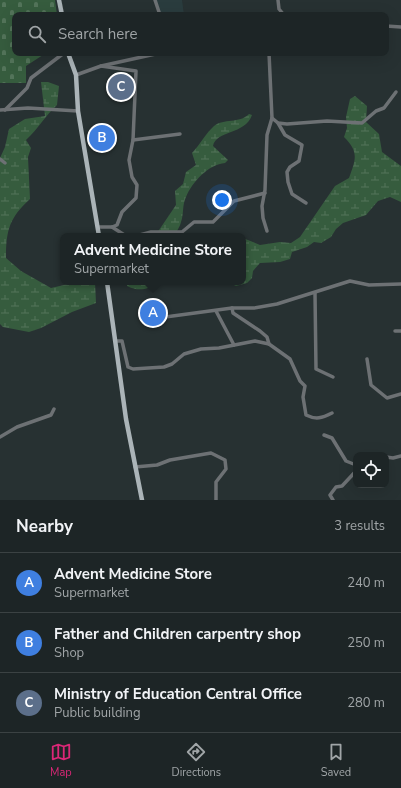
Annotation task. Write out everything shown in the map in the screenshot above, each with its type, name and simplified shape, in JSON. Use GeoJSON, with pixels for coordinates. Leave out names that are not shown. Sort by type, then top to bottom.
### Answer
{"type":"FeatureCollection","features":[{"type":"Feature","properties":{"kind":"main road"},"geometry":{"type":"LineString","coordinates":[[59,0],[61,12]]}},
{"type":"Feature","properties":{"kind":"main road"},"geometry":{"type":"LineString","coordinates":[[69,56],[76,75],[78,111],[99,233]]}},
{"type":"Feature","properties":{"kind":"main road"},"geometry":{"type":"LineString","coordinates":[[107,285],[135,467],[142,500]]}},
{"type":"Feature","properties":{"kind":"street"},"geometry":{"type":"LineString","coordinates":[[155,0],[159,12]]}},
{"type":"Feature","properties":{"kind":"street"},"geometry":{"type":"LineString","coordinates":[[278,0],[279,9],[282,12]]}},
{"type":"Feature","properties":{"kind":"street"},"geometry":{"type":"LineString","coordinates":[[389,26],[401,26]]}},
{"type":"Feature","properties":{"kind":"street"},"geometry":{"type":"LineString","coordinates":[[5,110],[27,88],[31,78],[60,56]]}},
{"type":"Feature","properties":{"kind":"street"},"geometry":{"type":"LineString","coordinates":[[76,75],[101,66],[146,56]]}},
{"type":"Feature","properties":{"kind":"street"},"geometry":{"type":"LineString","coordinates":[[267,231],[263,218],[262,206],[265,193],[267,136],[272,118],[269,56]]}},
{"type":"Feature","properties":{"kind":"street"},"geometry":{"type":"LineString","coordinates":[[98,227],[112,227],[117,225],[122,212],[136,198],[137,185],[132,177],[129,160],[133,140],[136,71],[101,66]]}},
{"type":"Feature","properties":{"kind":"street"},"geometry":{"type":"LineString","coordinates":[[278,123],[287,124],[327,121],[362,123],[376,111],[384,108],[396,92]]}},
{"type":"Feature","properties":{"kind":"street"},"geometry":{"type":"LineString","coordinates":[[0,110],[28,108],[78,111]]}},
{"type":"Feature","properties":{"kind":"street"},"geometry":{"type":"LineString","coordinates":[[272,118],[278,123],[285,135],[302,145],[299,161],[290,167],[288,172],[288,182],[292,194],[306,203]]}},
{"type":"Feature","properties":{"kind":"street"},"geometry":{"type":"LineString","coordinates":[[133,140],[180,134]]}},
{"type":"Feature","properties":{"kind":"street"},"geometry":{"type":"LineString","coordinates":[[0,159],[5,163]]}},
{"type":"Feature","properties":{"kind":"street"},"geometry":{"type":"LineString","coordinates":[[147,233],[182,232],[194,222],[212,222],[234,201],[265,193]]}},
{"type":"Feature","properties":{"kind":"street"},"geometry":{"type":"LineString","coordinates":[[112,227],[121,233]]}},
{"type":"Feature","properties":{"kind":"street"},"geometry":{"type":"LineString","coordinates":[[143,320],[232,308],[254,308],[277,304],[350,281],[369,285],[401,284]]}},
{"type":"Feature","properties":{"kind":"street"},"geometry":{"type":"LineString","coordinates":[[315,293],[316,369],[333,378]]}},
{"type":"Feature","properties":{"kind":"street"},"geometry":{"type":"LineString","coordinates":[[232,308],[233,313],[267,337],[269,344]]}},
{"type":"Feature","properties":{"kind":"street"},"geometry":{"type":"LineString","coordinates":[[216,310],[234,345]]}},
{"type":"Feature","properties":{"kind":"street"},"geometry":{"type":"LineString","coordinates":[[395,331],[401,331]]}},
{"type":"Feature","properties":{"kind":"street"},"geometry":{"type":"LineString","coordinates":[[116,341],[122,341],[128,367],[133,369],[164,367],[172,364],[184,354],[189,352],[255,341],[269,344],[290,359],[300,381],[305,386],[303,397],[306,415],[312,419],[332,413]]}},
{"type":"Feature","properties":{"kind":"street"},"geometry":{"type":"LineString","coordinates":[[367,359],[371,385],[388,398],[401,394]]}},
{"type":"Feature","properties":{"kind":"street"},"geometry":{"type":"LineString","coordinates":[[0,437],[17,427],[51,415],[54,409]]}},
{"type":"Feature","properties":{"kind":"street"},"geometry":{"type":"LineString","coordinates":[[324,435],[332,438],[346,461],[353,464]]}},
{"type":"Feature","properties":{"kind":"street"},"geometry":{"type":"LineString","coordinates":[[135,467],[157,465],[177,459],[211,453],[225,460],[226,469],[216,482],[216,500]]}},
{"type":"Feature","properties":{"kind":"street"},"geometry":{"type":"LineString","coordinates":[[389,457],[401,456]]}},
{"type":"Feature","properties":{"kind":"street"},"geometry":{"type":"LineString","coordinates":[[333,500],[330,495],[336,487],[342,486],[353,474]]}},
{"type":"Feature","properties":{"kind":"shaded area"},"geometry":{"type":"Polygon","coordinates":[[[156,0],[182,0],[184,12],[160,12],[156,0]]]}},
{"type":"Feature","properties":{"kind":"green space"},"geometry":{"type":"Polygon","coordinates":[[[0,0],[55,0],[57,12],[12,12],[12,56],[41,56],[26,66],[26,83],[0,83],[0,0]]]}},
{"type":"Feature","properties":{"kind":"green space"},"geometry":{"type":"Polygon","coordinates":[[[41,82],[48,82],[59,86],[57,105],[26,140],[31,148],[28,157],[30,199],[17,212],[10,226],[7,240],[6,258],[21,271],[51,288],[64,285],[95,285],[96,303],[72,312],[41,328],[29,332],[3,327],[0,324],[0,158],[5,147],[9,129],[25,119],[45,116],[41,82]]]}},
{"type":"Feature","properties":{"kind":"green space"},"geometry":{"type":"Polygon","coordinates":[[[355,96],[367,106],[366,122],[379,134],[382,152],[401,166],[401,202],[390,197],[378,201],[366,215],[343,223],[336,229],[331,237],[321,243],[314,242],[307,247],[292,252],[290,259],[280,262],[260,263],[253,271],[252,278],[246,283],[246,239],[260,245],[280,242],[291,243],[300,237],[335,186],[349,178],[355,156],[352,147],[344,137],[347,128],[346,117],[350,99],[355,96]]]}},
{"type":"Feature","properties":{"kind":"green space"},"geometry":{"type":"Polygon","coordinates":[[[249,114],[252,115],[243,126],[219,137],[215,141],[213,146],[228,160],[225,163],[219,164],[207,170],[192,186],[185,200],[179,228],[176,233],[157,233],[176,205],[175,191],[183,184],[186,172],[196,165],[192,153],[214,126],[222,122],[245,117],[249,114]]]}},
{"type":"Feature","properties":{"kind":"green space"},"geometry":{"type":"Polygon","coordinates":[[[153,285],[146,289],[135,289],[127,286],[153,285]]]}},
{"type":"Feature","properties":{"kind":"place","name":"Ministry of Education Central Office"},"geometry":{"type":"Point","coordinates":[121,87]}},
{"type":"Feature","properties":{"kind":"place","name":"Father and Children carpentry shop"},"geometry":{"type":"Point","coordinates":[102,138]}},
{"type":"Feature","properties":{"kind":"place","name":"Advent Medicine Store"},"geometry":{"type":"Point","coordinates":[153,313]}}]}
